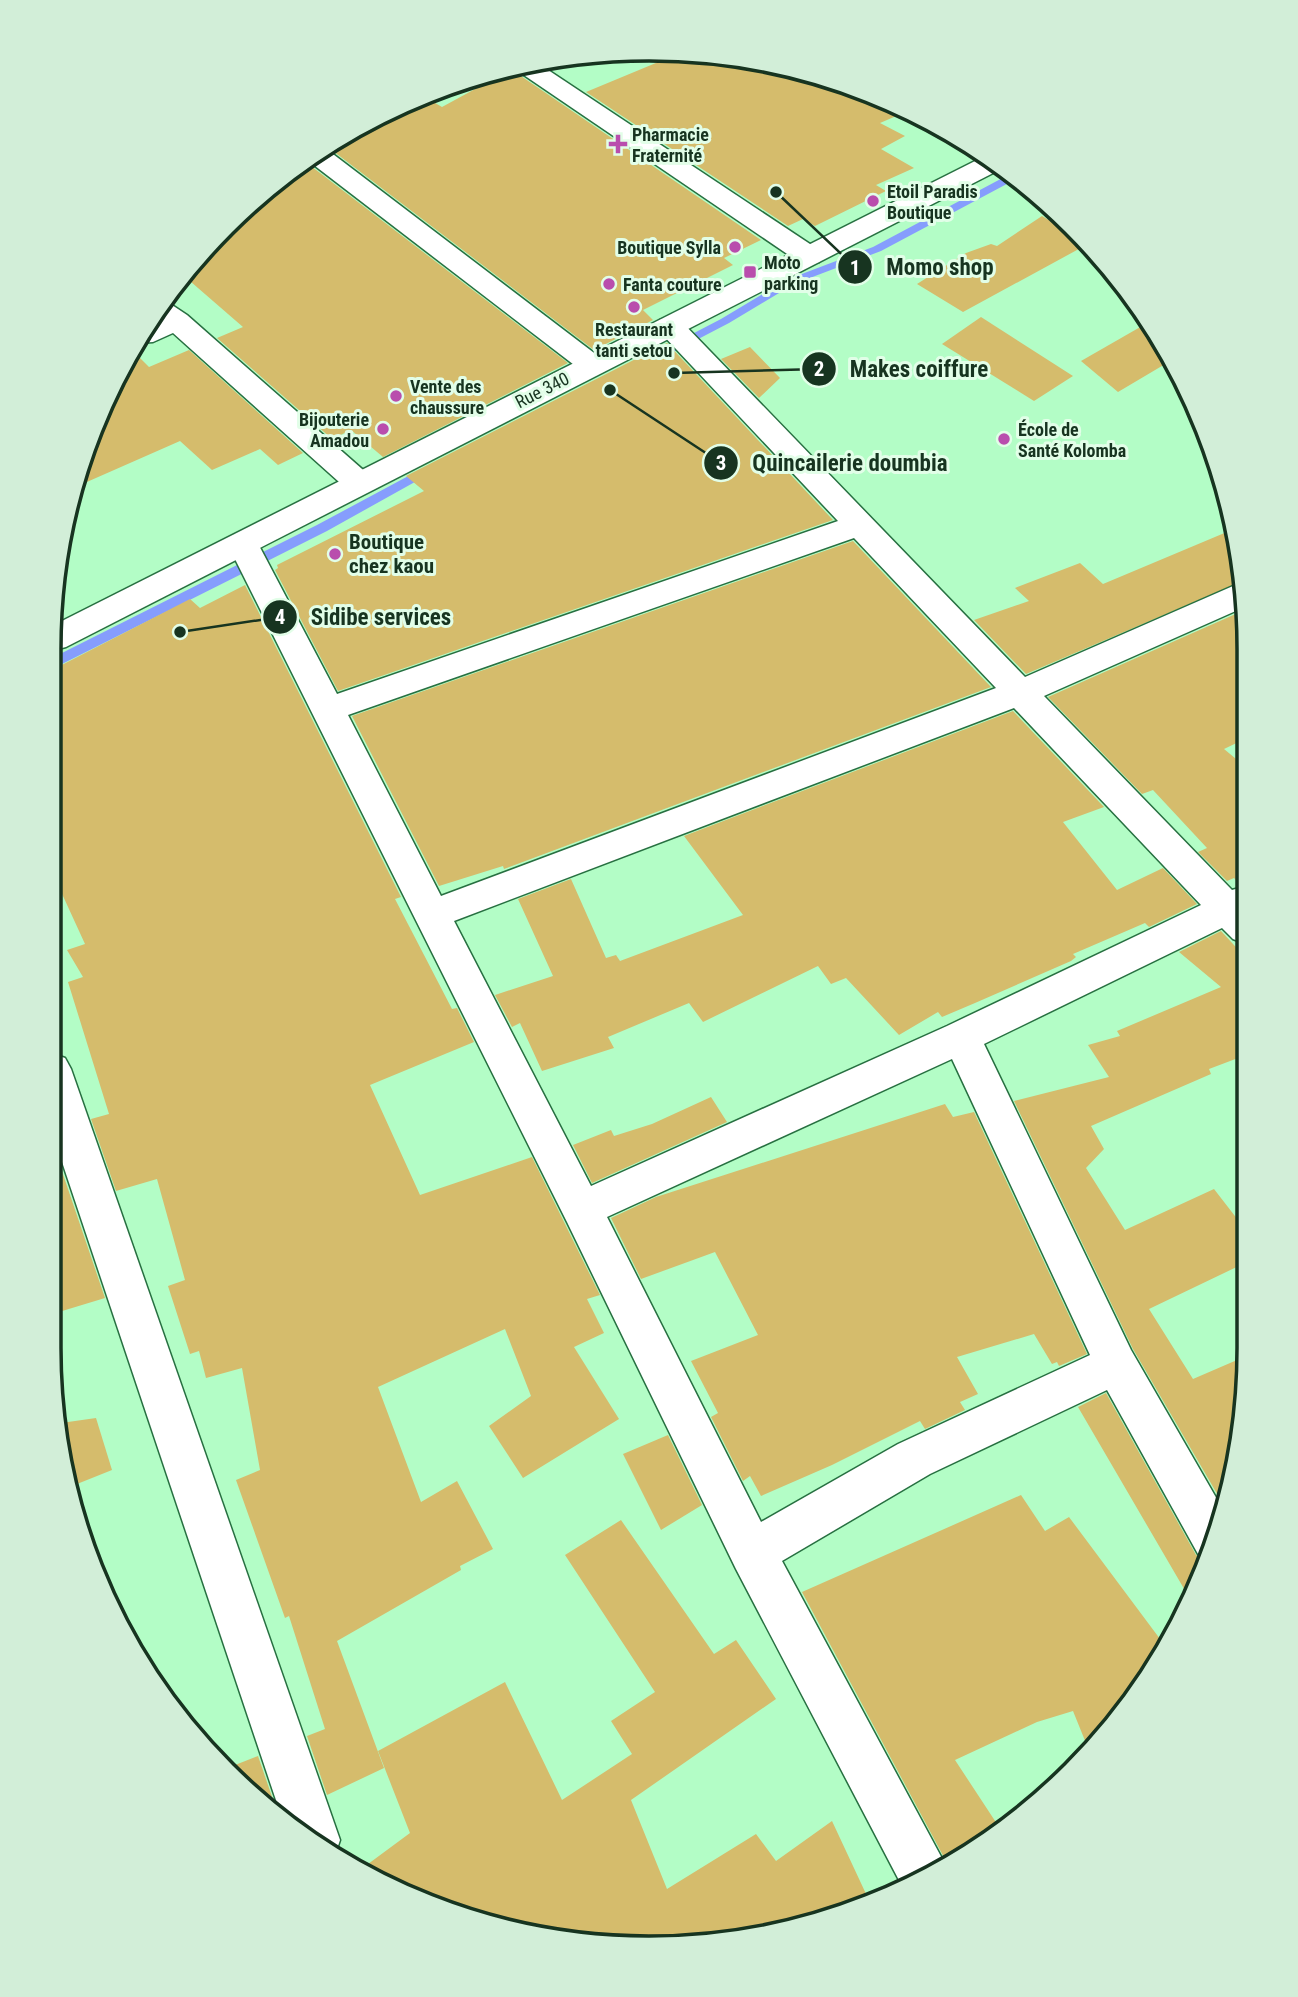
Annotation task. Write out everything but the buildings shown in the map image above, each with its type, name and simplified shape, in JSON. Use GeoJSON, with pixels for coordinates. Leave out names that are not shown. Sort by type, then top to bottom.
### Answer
{"type":"FeatureCollection","features":[{"type":"Feature","properties":{"kind":"street"},"geometry":{"type":"LineString","coordinates":[[535,73],[809,256]]}},
{"type":"Feature","properties":{"kind":"street"},"geometry":{"type":"LineString","coordinates":[[323,159],[592,365]]}},
{"type":"Feature","properties":{"kind":"street","name":"Rue 340"},"geometry":{"type":"LineString","coordinates":[[62,635],[985,167]]}},
{"type":"Feature","properties":{"kind":"street"},"geometry":{"type":"LineString","coordinates":[[169,314],[359,483]]}},
{"type":"Feature","properties":{"kind":"street"},"geometry":{"type":"LineString","coordinates":[[670,326],[1021,692],[1237,910]]}},
{"type":"Feature","properties":{"kind":"street"},"geometry":{"type":"LineString","coordinates":[[326,710],[860,526]]}},
{"type":"Feature","properties":{"kind":"street"},"geometry":{"type":"LineString","coordinates":[[243,543],[582,1209],[752,1553],[920,1869]]}},
{"type":"Feature","properties":{"kind":"street"},"geometry":{"type":"LineString","coordinates":[[433,914],[1021,692],[1234,599]]}},
{"type":"Feature","properties":{"kind":"street"},"geometry":{"type":"LineString","coordinates":[[582,1209],[1237,914]]}},
{"type":"Feature","properties":{"kind":"street"},"geometry":{"type":"LineString","coordinates":[[961,1037],[1116,1364],[1209,1528]]}},
{"type":"Feature","properties":{"kind":"street"},"geometry":{"type":"LineString","coordinates":[[61,1098],[311,1829]]}},
{"type":"Feature","properties":{"kind":"street"},"geometry":{"type":"LineString","coordinates":[[752,1553],[914,1459],[1116,1364]]}},
{"type":"Feature","properties":{"kind":"waterway"},"geometry":{"type":"LineString","coordinates":[[654,357],[725,321],[790,282],[877,249],[1004,181]]}},
{"type":"Feature","properties":{"kind":"waterway"},"geometry":{"type":"LineString","coordinates":[[61,659],[322,528],[427,470]]}},
{"type":"Feature","properties":{"kind":"place","name":"Pharmacie Fraternité"},"geometry":{"type":"Point","coordinates":[618,144]}},
{"type":"Feature","properties":{"kind":"place","name":"Momo shop"},"geometry":{"type":"Point","coordinates":[776,192]}},
{"type":"Feature","properties":{"kind":"place","name":"Etoil Paradis Boutique"},"geometry":{"type":"Point","coordinates":[873,201]}},
{"type":"Feature","properties":{"kind":"place","name":"Boutique Sylla"},"geometry":{"type":"Point","coordinates":[735,247]}},
{"type":"Feature","properties":{"kind":"place","name":"Moto parking"},"geometry":{"type":"Point","coordinates":[750,272]}},
{"type":"Feature","properties":{"kind":"place","name":"Fanta couture"},"geometry":{"type":"Point","coordinates":[609,284]}},
{"type":"Feature","properties":{"kind":"place","name":"Restaurant tanti setou"},"geometry":{"type":"Point","coordinates":[634,307]}},
{"type":"Feature","properties":{"kind":"place","name":"Makes coiffure"},"geometry":{"type":"Point","coordinates":[674,373]}},
{"type":"Feature","properties":{"kind":"place","name":"Quincailerie doumbia"},"geometry":{"type":"Point","coordinates":[610,390]}},
{"type":"Feature","properties":{"kind":"place","name":"Vente des chaussure"},"geometry":{"type":"Point","coordinates":[396,396]}},
{"type":"Feature","properties":{"kind":"place","name":"Bijouterie Amadou"},"geometry":{"type":"Point","coordinates":[383,429]}},
{"type":"Feature","properties":{"kind":"place","name":"École de Santé Kolomba"},"geometry":{"type":"Point","coordinates":[1004,439]}},
{"type":"Feature","properties":{"kind":"place","name":"Boutique chez kaou"},"geometry":{"type":"Point","coordinates":[335,554]}},
{"type":"Feature","properties":{"kind":"place","name":"Sidibe services"},"geometry":{"type":"Point","coordinates":[180,632]}}]}
